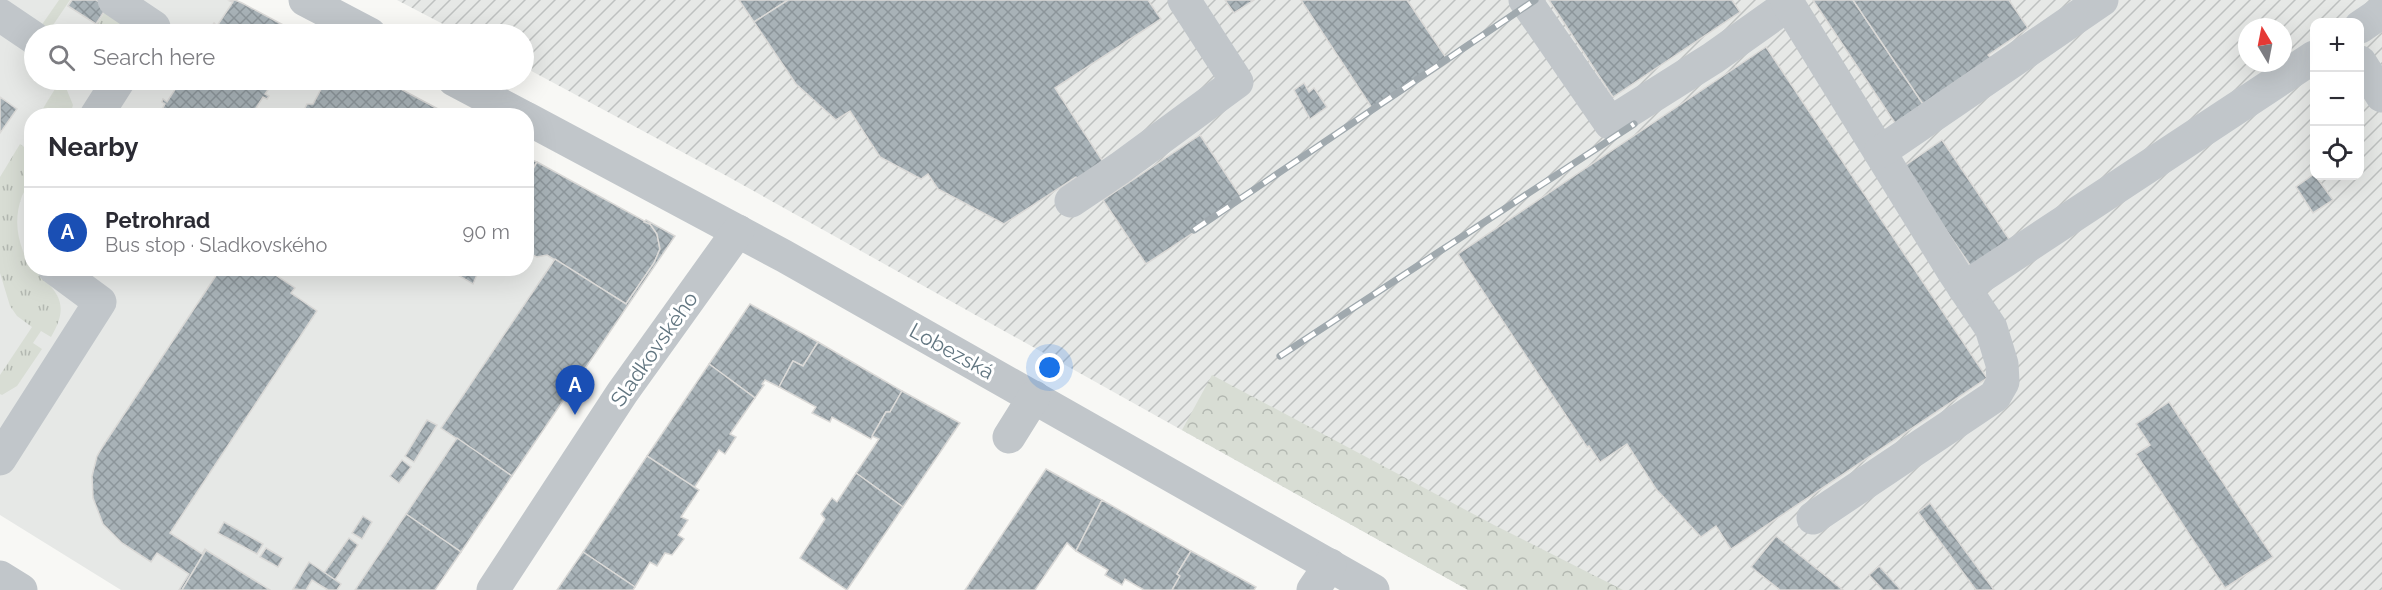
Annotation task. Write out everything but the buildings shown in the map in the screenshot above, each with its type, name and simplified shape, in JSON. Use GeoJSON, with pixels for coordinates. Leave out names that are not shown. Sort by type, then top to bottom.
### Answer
{"type":"FeatureCollection","features":[{"type":"Feature","properties":{"kind":"street"},"geometry":{"type":"LineString","coordinates":[[114,0],[150,24]]}},
{"type":"Feature","properties":{"kind":"street"},"geometry":{"type":"LineString","coordinates":[[305,0],[351,24]]}},
{"type":"Feature","properties":{"kind":"street"},"geometry":{"type":"LineString","coordinates":[[1071,201],[1238,82],[1184,0]]}},
{"type":"Feature","properties":{"kind":"street"},"geometry":{"type":"LineString","coordinates":[[1525,0],[1610,123],[1713,58],[1787,2],[1991,328],[2002,364],[2003,382],[1995,396],[1813,518]]}},
{"type":"Feature","properties":{"kind":"street"},"geometry":{"type":"LineString","coordinates":[[1880,153],[2102,0]]}},
{"type":"Feature","properties":{"kind":"street"},"geometry":{"type":"LineString","coordinates":[[2364,24],[2382,12]]}},
{"type":"Feature","properties":{"kind":"street"},"geometry":{"type":"LineString","coordinates":[[0,15],[24,31]]}},
{"type":"Feature","properties":{"kind":"street"},"geometry":{"type":"LineString","coordinates":[[1964,288],[2310,60]]}},
{"type":"Feature","properties":{"kind":"street"},"geometry":{"type":"LineString","coordinates":[[2364,68],[2382,96]]}},
{"type":"Feature","properties":{"kind":"street"},"geometry":{"type":"LineString","coordinates":[[473,90],[507,108]]}},
{"type":"Feature","properties":{"kind":"street","name":"Lobezská"},"geometry":{"type":"LineString","coordinates":[[534,122],[738,231],[1034,397],[1321,578],[1373,590]]}},
{"type":"Feature","properties":{"kind":"street","name":"Sladkovského"},"geometry":{"type":"LineString","coordinates":[[493,590],[622,393],[738,231]]}},
{"type":"Feature","properties":{"kind":"street"},"geometry":{"type":"LineString","coordinates":[[0,459],[9,426],[100,302],[65,276]]}},
{"type":"Feature","properties":{"kind":"street"},"geometry":{"type":"LineString","coordinates":[[1009,437],[1034,397]]}},
{"type":"Feature","properties":{"kind":"street"},"geometry":{"type":"LineString","coordinates":[[0,577],[21,590]]}},
{"type":"Feature","properties":{"kind":"shaded area"},"geometry":{"type":"Polygon","coordinates":[[[0,0],[235,0],[281,24],[24,24],[24,90],[403,90],[438,108],[24,108],[24,276],[534,276],[534,161],[644,222],[646,220],[675,236],[435,590],[121,590],[0,515],[0,0]]]}},
{"type":"Feature","properties":{"kind":"shaded area"},"geometry":{"type":"Polygon","coordinates":[[[397,0],[2382,0],[2382,590],[1468,590],[725,175],[534,72],[534,24],[443,24],[397,0]]]}},
{"type":"Feature","properties":{"kind":"green space"},"geometry":{"type":"Polygon","coordinates":[[[59,0],[70,0],[54,24],[42,24],[59,0]]]}},
{"type":"Feature","properties":{"kind":"green space"},"geometry":{"type":"Polygon","coordinates":[[[106,10],[123,22],[123,24],[97,24],[106,10]]]}},
{"type":"Feature","properties":{"kind":"green space"},"geometry":{"type":"Polygon","coordinates":[[[54,90],[67,90],[73,105],[72,108],[43,108],[54,90]]]}},
{"type":"Feature","properties":{"kind":"green space"},"geometry":{"type":"Polygon","coordinates":[[[20,144],[24,147],[24,192],[18,210],[17,224],[24,253],[24,276],[41,276],[53,289],[61,308],[59,321],[51,337],[41,331],[33,343],[42,349],[17,386],[2,395],[0,394],[0,375],[32,327],[17,316],[10,306],[0,273],[0,177],[20,144]]]}},
{"type":"Feature","properties":{"kind":"green space"},"geometry":{"type":"Polygon","coordinates":[[[1212,375],[1494,525],[1623,590],[1468,590],[1182,430],[1212,375]]]}},
{"type":"Feature","properties":{"kind":"railway"},"geometry":{"type":"LineString","coordinates":[[1194,230],[1535,0]]}},
{"type":"Feature","properties":{"kind":"railway"},"geometry":{"type":"LineString","coordinates":[[1280,356],[1634,124]]}},
{"type":"Feature","properties":{"kind":"place","name":"Petrohrad"},"geometry":{"type":"Point","coordinates":[575,415]}}]}
